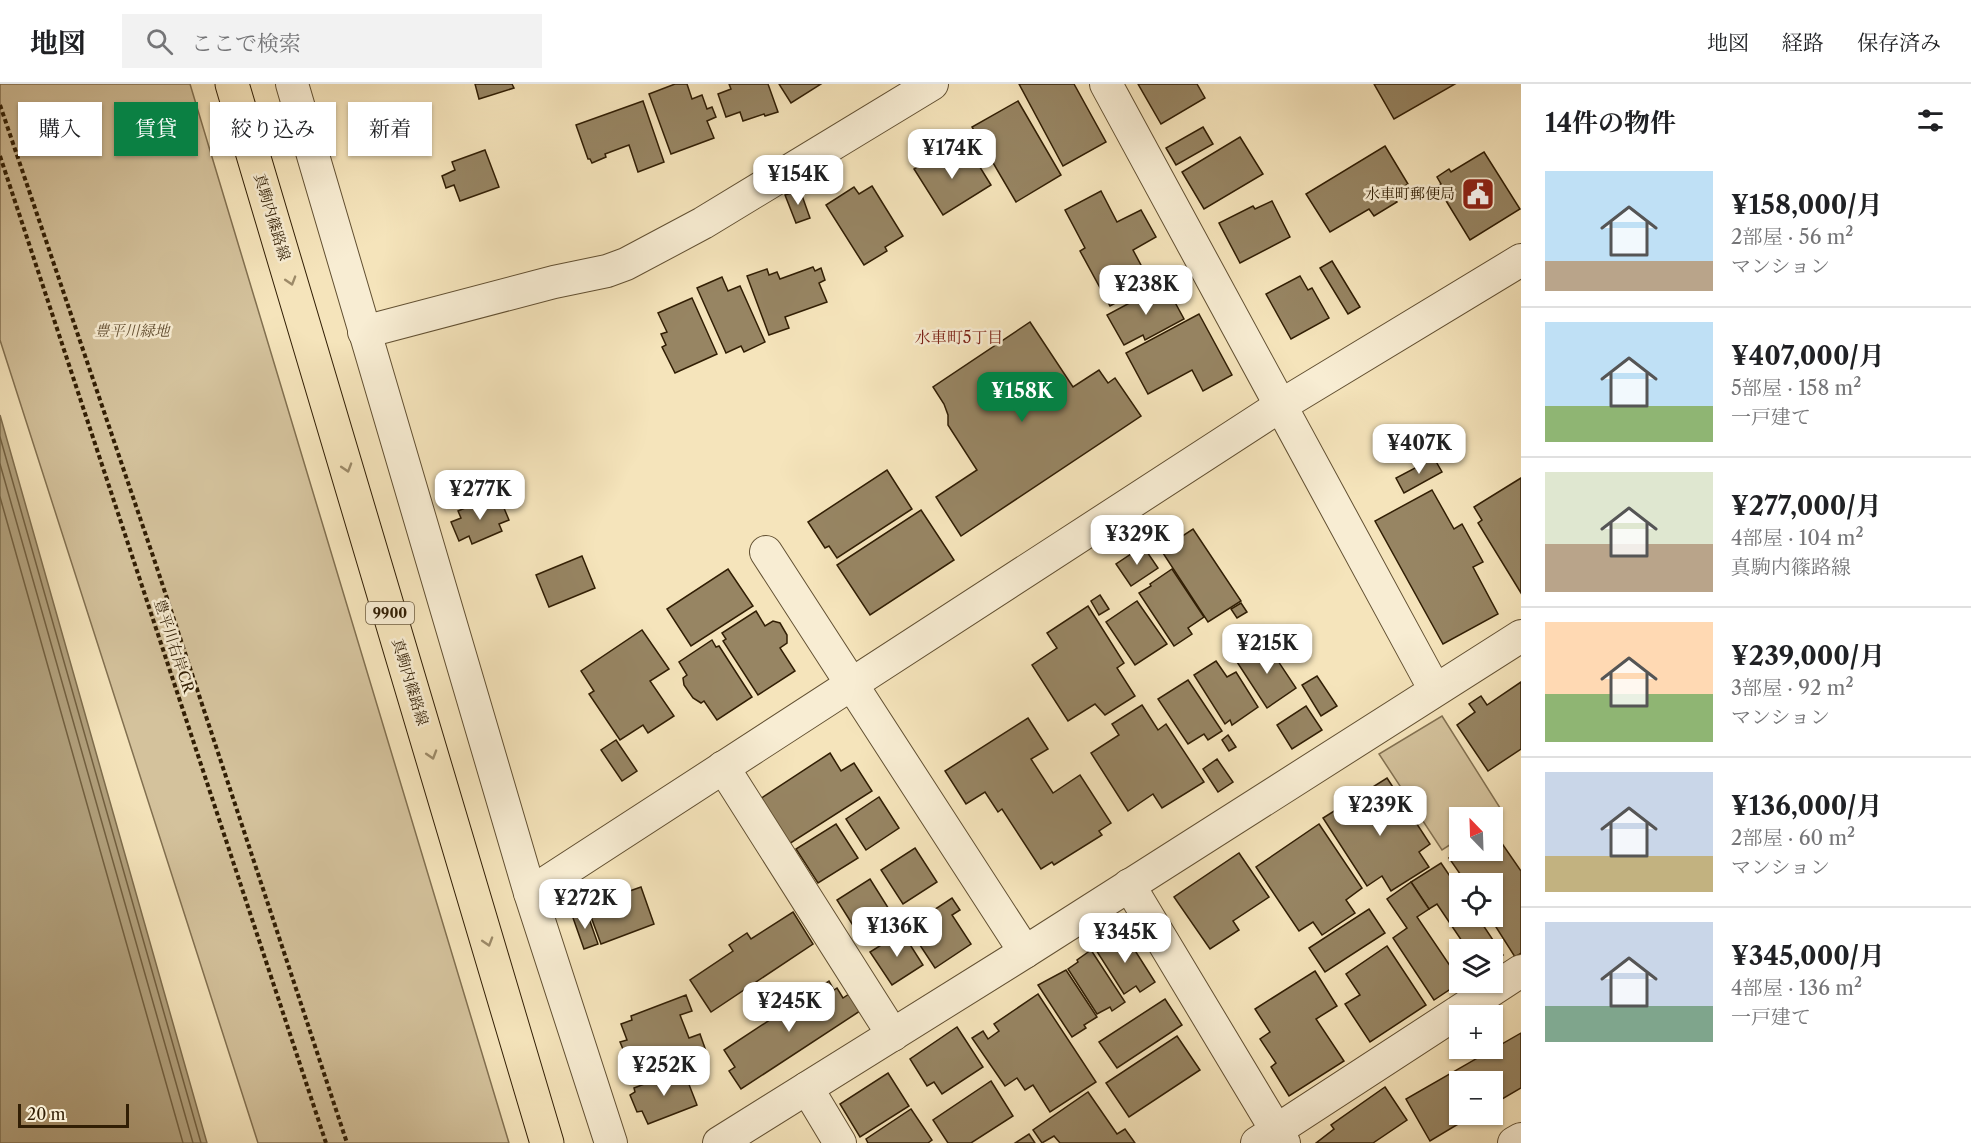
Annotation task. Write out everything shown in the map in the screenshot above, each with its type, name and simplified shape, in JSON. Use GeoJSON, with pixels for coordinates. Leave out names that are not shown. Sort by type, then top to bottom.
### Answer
{"type":"FeatureCollection","features":[{"type":"Feature","properties":{"kind":"main road","name":"真駒内篠路線"},"geometry":{"type":"LineString","coordinates":[[232,84],[547,1143]]}},
{"type":"Feature","properties":{"kind":"street"},"geometry":{"type":"LineString","coordinates":[[292,84],[530,893],[611,1143]]}},
{"type":"Feature","properties":{"kind":"street"},"geometry":{"type":"LineString","coordinates":[[364,332],[554,282],[607,271],[626,264],[703,223],[932,84]]}},
{"type":"Feature","properties":{"kind":"street"},"geometry":{"type":"LineString","coordinates":[[1106,84],[1435,690]]}},
{"type":"Feature","properties":{"kind":"street"},"geometry":{"type":"LineString","coordinates":[[530,893],[1280,406],[1521,260]]}},
{"type":"Feature","properties":{"kind":"street"},"geometry":{"type":"LineString","coordinates":[[766,552],[1025,952]]}},
{"type":"Feature","properties":{"kind":"street"},"geometry":{"type":"LineString","coordinates":[[719,1143],[1025,952],[1521,636]]}},
{"type":"Feature","properties":{"kind":"street"},"geometry":{"type":"LineString","coordinates":[[723,767],[893,1035]]}},
{"type":"Feature","properties":{"kind":"street"},"geometry":{"type":"LineString","coordinates":[[1129,885],[1273,1139],[1521,971]]}},
{"type":"Feature","properties":{"kind":"street"},"geometry":{"type":"LineString","coordinates":[[807,1088],[840,1143]]}},
{"type":"Feature","properties":{"kind":"street"},"geometry":{"type":"LineString","coordinates":[[1514,1143],[1521,1139]]}},
{"type":"Feature","properties":{"kind":"path"},"geometry":{"type":"LineString","coordinates":[[0,105],[156,565],[347,1143]]}},
{"type":"Feature","properties":{"kind":"path","name":"豊平川右岸CR"},"geometry":{"type":"LineString","coordinates":[[0,156],[326,1143]]}},
{"type":"Feature","properties":{"kind":"green space","name":"豊平川緑地"},"geometry":{"type":"Polygon","coordinates":[[[0,84],[190,84],[195,102],[114,102],[114,156],[198,156],[198,111],[509,1143],[258,1143],[0,340],[0,84]]]}},
{"type":"Feature","properties":{"kind":"green space"},"geometry":{"type":"Polygon","coordinates":[[[1442,716],[1499,807],[1449,807],[1449,845],[1442,850],[1379,754],[1442,716]]]}},
{"type":"Feature","properties":{"kind":"water"},"geometry":{"type":"Polygon","coordinates":[[[0,415],[207,1143],[0,1143],[0,415]]]}},
{"type":"Feature","properties":{"kind":"building"},"geometry":{"type":"Polygon","coordinates":[[[475,84],[512,84],[514,88],[479,99],[475,84]]]}},
{"type":"Feature","properties":{"kind":"building"},"geometry":{"type":"Polygon","coordinates":[[[675,84],[687,84],[692,99],[702,95],[707,109],[712,107],[716,117],[707,121],[714,138],[671,154],[649,94],[675,84]]]}},
{"type":"Feature","properties":{"kind":"building"},"geometry":{"type":"Polygon","coordinates":[[[729,84],[768,84],[778,112],[743,121],[740,112],[726,117],[718,94],[731,89],[729,84]]]}},
{"type":"Feature","properties":{"kind":"building"},"geometry":{"type":"Polygon","coordinates":[[[779,84],[821,84],[791,103],[779,84]]]}},
{"type":"Feature","properties":{"kind":"building"},"geometry":{"type":"Polygon","coordinates":[[[1019,84],[1074,84],[1106,142],[1063,166],[1019,84]]]}},
{"type":"Feature","properties":{"kind":"building"},"geometry":{"type":"Polygon","coordinates":[[[1138,84],[1197,84],[1205,98],[1161,124],[1138,84]]]}},
{"type":"Feature","properties":{"kind":"building"},"geometry":{"type":"Polygon","coordinates":[[[1374,84],[1455,84],[1394,119],[1374,84]]]}},
{"type":"Feature","properties":{"kind":"building"},"geometry":{"type":"Polygon","coordinates":[[[643,101],[664,162],[638,172],[629,145],[605,154],[606,157],[592,163],[588,159],[576,125],[643,101]]]}},
{"type":"Feature","properties":{"kind":"building"},"geometry":{"type":"Polygon","coordinates":[[[1018,101],[1061,175],[1016,202],[972,127],[1018,101]]]}},
{"type":"Feature","properties":{"kind":"building"},"geometry":{"type":"Polygon","coordinates":[[[1203,127],[1213,144],[1176,165],[1166,148],[1203,127]]]}},
{"type":"Feature","properties":{"kind":"building"},"geometry":{"type":"Polygon","coordinates":[[[1240,137],[1263,174],[1204,209],[1182,172],[1240,137]]]}},
{"type":"Feature","properties":{"kind":"building"},"geometry":{"type":"Polygon","coordinates":[[[1385,146],[1408,184],[1392,194],[1397,202],[1374,216],[1369,209],[1330,232],[1306,194],[1385,146]]]}},
{"type":"Feature","properties":{"kind":"building"},"geometry":{"type":"Polygon","coordinates":[[[485,150],[499,187],[460,201],[454,185],[446,188],[442,176],[455,170],[452,162],[485,150]]]}},
{"type":"Feature","properties":{"kind":"building"},"geometry":{"type":"Polygon","coordinates":[[[970,151],[991,185],[943,215],[914,169],[940,153],[947,165],[970,151]]]}},
{"type":"Feature","properties":{"kind":"building"},"geometry":{"type":"Polygon","coordinates":[[[1484,152],[1520,209],[1470,240],[1437,186],[1441,184],[1437,177],[1449,169],[1451,172],[1484,152]]]}},
{"type":"Feature","properties":{"kind":"building"},"geometry":{"type":"Polygon","coordinates":[[[872,186],[903,236],[885,247],[887,251],[864,265],[826,205],[854,187],[859,194],[872,186]]]}},
{"type":"Feature","properties":{"kind":"building"},"geometry":{"type":"Polygon","coordinates":[[[800,190],[810,218],[796,223],[785,195],[800,190]]]}},
{"type":"Feature","properties":{"kind":"building"},"geometry":{"type":"Polygon","coordinates":[[[1101,191],[1117,222],[1141,210],[1156,237],[1133,250],[1151,284],[1110,306],[1080,251],[1085,248],[1065,210],[1101,191]]]}},
{"type":"Feature","properties":{"kind":"building"},"geometry":{"type":"Polygon","coordinates":[[[1272,201],[1290,237],[1240,263],[1219,223],[1253,206],[1255,209],[1272,201]]]}},
{"type":"Feature","properties":{"kind":"building"},"geometry":{"type":"Polygon","coordinates":[[[1332,261],[1360,307],[1348,314],[1320,268],[1332,261]]]}},
{"type":"Feature","properties":{"kind":"building"},"geometry":{"type":"Polygon","coordinates":[[[813,267],[815,271],[821,268],[825,280],[819,283],[827,302],[785,317],[789,328],[769,335],[747,276],[767,269],[769,275],[777,272],[780,279],[813,267]]]}},
{"type":"Feature","properties":{"kind":"building"},"geometry":{"type":"Polygon","coordinates":[[[1300,276],[1308,290],[1312,288],[1329,318],[1291,339],[1266,294],[1300,276]]]}},
{"type":"Feature","properties":{"kind":"building"},"geometry":{"type":"Polygon","coordinates":[[[722,277],[728,291],[740,286],[765,342],[744,352],[741,346],[726,353],[697,288],[722,277]]]}},
{"type":"Feature","properties":{"kind":"building"},"geometry":{"type":"Polygon","coordinates":[[[1165,284],[1184,319],[1145,340],[1143,335],[1124,345],[1107,315],[1165,284]]]}},
{"type":"Feature","properties":{"kind":"building"},"geometry":{"type":"Polygon","coordinates":[[[692,298],[717,354],[675,373],[662,347],[666,345],[661,334],[667,332],[658,313],[692,298]]]}},
{"type":"Feature","properties":{"kind":"building"},"geometry":{"type":"Polygon","coordinates":[[[1199,314],[1232,375],[1203,391],[1192,370],[1148,394],[1126,353],[1199,314]]]}},
{"type":"Feature","properties":{"kind":"building"},"geometry":{"type":"Polygon","coordinates":[[[1030,322],[1073,387],[1099,370],[1108,383],[1115,378],[1141,416],[961,536],[936,497],[977,470],[948,425],[948,415],[944,404],[933,387],[1030,322]]]}},
{"type":"Feature","properties":{"kind":"building"},"geometry":{"type":"Polygon","coordinates":[[[1434,458],[1442,472],[1404,493],[1396,478],[1434,458]]]}},
{"type":"Feature","properties":{"kind":"building"},"geometry":{"type":"Polygon","coordinates":[[[887,470],[912,509],[837,558],[829,546],[825,548],[808,522],[887,470]]]}},
{"type":"Feature","properties":{"kind":"building"},"geometry":{"type":"Polygon","coordinates":[[[1521,478],[1521,593],[1478,523],[1482,520],[1474,507],[1521,478]]]}},
{"type":"Feature","properties":{"kind":"building"},"geometry":{"type":"Polygon","coordinates":[[[1432,490],[1454,529],[1462,524],[1483,562],[1473,567],[1498,614],[1443,644],[1375,521],[1432,490]]]}},
{"type":"Feature","properties":{"kind":"building"},"geometry":{"type":"Polygon","coordinates":[[[489,498],[492,505],[501,501],[509,520],[499,524],[502,531],[472,544],[469,536],[459,541],[451,522],[461,518],[458,511],[489,498]]]}},
{"type":"Feature","properties":{"kind":"building"},"geometry":{"type":"Polygon","coordinates":[[[921,510],[954,560],[870,615],[837,565],[921,510]]]}},
{"type":"Feature","properties":{"kind":"building"},"geometry":{"type":"Polygon","coordinates":[[[1193,529],[1241,601],[1208,622],[1161,550],[1193,529]]]}},
{"type":"Feature","properties":{"kind":"building"},"geometry":{"type":"Polygon","coordinates":[[[1143,546],[1158,568],[1131,586],[1116,564],[1143,546]]]}},
{"type":"Feature","properties":{"kind":"building"},"geometry":{"type":"Polygon","coordinates":[[[582,556],[595,588],[549,607],[536,575],[582,556]]]}},
{"type":"Feature","properties":{"kind":"building"},"geometry":{"type":"Polygon","coordinates":[[[728,569],[753,606],[691,646],[667,609],[728,569]]]}},
{"type":"Feature","properties":{"kind":"building"},"geometry":{"type":"Polygon","coordinates":[[[1172,569],[1204,617],[1188,628],[1192,634],[1174,646],[1139,593],[1172,569]]]}},
{"type":"Feature","properties":{"kind":"building"},"geometry":{"type":"Polygon","coordinates":[[[1100,595],[1109,609],[1099,615],[1091,601],[1100,595]]]}},
{"type":"Feature","properties":{"kind":"building"},"geometry":{"type":"Polygon","coordinates":[[[1137,601],[1167,644],[1135,665],[1106,622],[1137,601]]]}},
{"type":"Feature","properties":{"kind":"building"},"geometry":{"type":"Polygon","coordinates":[[[1241,603],[1247,612],[1237,618],[1231,609],[1241,603]]]}},
{"type":"Feature","properties":{"kind":"building"},"geometry":{"type":"Polygon","coordinates":[[[1088,606],[1124,663],[1117,668],[1135,696],[1105,715],[1095,704],[1068,721],[1032,665],[1057,648],[1047,633],[1088,606]]]}},
{"type":"Feature","properties":{"kind":"building"},"geometry":{"type":"Polygon","coordinates":[[[756,611],[765,626],[773,621],[780,623],[787,635],[787,643],[780,648],[795,671],[758,695],[723,641],[726,639],[722,633],[756,611]]]}},
{"type":"Feature","properties":{"kind":"building"},"geometry":{"type":"Polygon","coordinates":[[[642,630],[669,669],[650,681],[674,716],[648,733],[643,725],[620,740],[589,694],[594,691],[581,671],[642,630]]]}},
{"type":"Feature","properties":{"kind":"building"},"geometry":{"type":"Polygon","coordinates":[[[712,640],[716,647],[719,646],[752,697],[717,720],[704,701],[701,703],[693,698],[684,685],[683,678],[687,675],[679,662],[712,640]]]}},
{"type":"Feature","properties":{"kind":"building"},"geometry":{"type":"Polygon","coordinates":[[[1266,643],[1296,688],[1267,708],[1237,662],[1266,643]]]}},
{"type":"Feature","properties":{"kind":"building"},"geometry":{"type":"Polygon","coordinates":[[[1216,661],[1227,677],[1236,672],[1258,707],[1232,725],[1230,720],[1225,724],[1194,675],[1216,661]]]}},
{"type":"Feature","properties":{"kind":"building"},"geometry":{"type":"Polygon","coordinates":[[[1317,676],[1337,706],[1321,716],[1302,685],[1317,676]]]}},
{"type":"Feature","properties":{"kind":"building"},"geometry":{"type":"Polygon","coordinates":[[[1188,680],[1222,731],[1208,740],[1204,734],[1188,744],[1158,699],[1188,680]]]}},
{"type":"Feature","properties":{"kind":"building"},"geometry":{"type":"Polygon","coordinates":[[[1521,682],[1521,749],[1488,771],[1457,725],[1475,712],[1469,704],[1481,696],[1487,705],[1521,682]]]}},
{"type":"Feature","properties":{"kind":"building"},"geometry":{"type":"Polygon","coordinates":[[[1142,705],[1158,730],[1166,724],[1204,782],[1162,808],[1153,794],[1128,811],[1091,753],[1119,735],[1112,724],[1142,705]]]}},
{"type":"Feature","properties":{"kind":"building"},"geometry":{"type":"Polygon","coordinates":[[[1306,706],[1322,730],[1292,749],[1277,725],[1306,706]]]}},
{"type":"Feature","properties":{"kind":"building"},"geometry":{"type":"Polygon","coordinates":[[[1028,718],[1048,749],[1031,759],[1053,793],[1080,775],[1111,823],[1099,831],[1102,835],[1054,865],[1052,862],[1041,869],[1002,809],[998,812],[985,792],[966,804],[945,771],[1028,718]]]}},
{"type":"Feature","properties":{"kind":"building"},"geometry":{"type":"Polygon","coordinates":[[[1228,735],[1236,747],[1229,751],[1222,740],[1228,735]]]}},
{"type":"Feature","properties":{"kind":"building"},"geometry":{"type":"Polygon","coordinates":[[[616,740],[637,771],[622,781],[601,750],[616,740]]]}},
{"type":"Feature","properties":{"kind":"building"},"geometry":{"type":"Polygon","coordinates":[[[830,753],[841,771],[854,763],[872,791],[789,844],[760,799],[830,753]]]}},
{"type":"Feature","properties":{"kind":"building"},"geometry":{"type":"Polygon","coordinates":[[[1217,759],[1233,782],[1218,792],[1203,769],[1217,759]]]}},
{"type":"Feature","properties":{"kind":"building"},"geometry":{"type":"Polygon","coordinates":[[[1387,778],[1430,844],[1419,852],[1429,867],[1391,891],[1382,876],[1367,886],[1323,818],[1350,801],[1357,812],[1367,806],[1360,795],[1387,778]]]}},
{"type":"Feature","properties":{"kind":"building"},"geometry":{"type":"Polygon","coordinates":[[[879,797],[899,828],[866,850],[846,819],[879,797]]]}},
{"type":"Feature","properties":{"kind":"building"},"geometry":{"type":"Polygon","coordinates":[[[836,824],[858,858],[818,883],[796,849],[836,824]]]}},
{"type":"Feature","properties":{"kind":"building"},"geometry":{"type":"Polygon","coordinates":[[[1319,824],[1362,888],[1346,900],[1355,913],[1322,935],[1313,922],[1299,931],[1256,867],[1319,824]]]}},
{"type":"Feature","properties":{"kind":"building"},"geometry":{"type":"Polygon","coordinates":[[[1503,845],[1521,871],[1521,953],[1515,957],[1496,927],[1503,927],[1503,873],[1459,873],[1451,861],[1503,861],[1503,845]]]}},
{"type":"Feature","properties":{"kind":"building"},"geometry":{"type":"Polygon","coordinates":[[[915,848],[937,882],[903,904],[881,870],[915,848]]]}},
{"type":"Feature","properties":{"kind":"building"},"geometry":{"type":"Polygon","coordinates":[[[1239,853],[1269,897],[1233,921],[1239,930],[1210,949],[1174,897],[1239,853]]]}},
{"type":"Feature","properties":{"kind":"building"},"geometry":{"type":"Polygon","coordinates":[[[1441,863],[1449,875],[1449,922],[1437,904],[1429,909],[1411,882],[1441,863]]]}},
{"type":"Feature","properties":{"kind":"building"},"geometry":{"type":"Polygon","coordinates":[[[870,879],[892,914],[859,935],[837,900],[870,879]]]}},
{"type":"Feature","properties":{"kind":"building"},"geometry":{"type":"Polygon","coordinates":[[[1411,882],[1429,909],[1417,917],[1449,964],[1449,990],[1434,1000],[1393,938],[1407,928],[1387,899],[1411,882]]]}},
{"type":"Feature","properties":{"kind":"building"},"geometry":{"type":"Polygon","coordinates":[[[641,887],[654,924],[601,944],[587,906],[641,887]]]}},
{"type":"Feature","properties":{"kind":"building"},"geometry":{"type":"Polygon","coordinates":[[[952,898],[960,910],[952,915],[971,944],[935,968],[908,927],[952,898]]]}},
{"type":"Feature","properties":{"kind":"building"},"geometry":{"type":"Polygon","coordinates":[[[1369,909],[1385,933],[1325,972],[1309,948],[1369,909]]]}},
{"type":"Feature","properties":{"kind":"building"},"geometry":{"type":"Polygon","coordinates":[[[586,910],[598,944],[584,949],[572,915],[586,910]]]}},
{"type":"Feature","properties":{"kind":"building"},"geometry":{"type":"Polygon","coordinates":[[[793,912],[813,944],[711,1012],[690,980],[733,951],[729,945],[747,933],[751,939],[793,912]]]}},
{"type":"Feature","properties":{"kind":"building"},"geometry":{"type":"Polygon","coordinates":[[[1452,927],[1484,927],[1492,939],[1461,939],[1452,927]]]}},
{"type":"Feature","properties":{"kind":"building"},"geometry":{"type":"Polygon","coordinates":[[[1122,930],[1155,982],[1140,992],[1136,986],[1124,994],[1096,950],[1122,930]]]}},
{"type":"Feature","properties":{"kind":"building"},"geometry":{"type":"Polygon","coordinates":[[[902,932],[923,965],[892,985],[870,952],[902,932]]]}},
{"type":"Feature","properties":{"kind":"building"},"geometry":{"type":"Polygon","coordinates":[[[1387,946],[1426,1005],[1370,1042],[1345,1004],[1360,995],[1346,974],[1387,946]]]}},
{"type":"Feature","properties":{"kind":"building"},"geometry":{"type":"Polygon","coordinates":[[[1091,950],[1125,1002],[1112,1011],[1110,1007],[1097,1014],[1068,969],[1091,950]]]}},
{"type":"Feature","properties":{"kind":"building"},"geometry":{"type":"Polygon","coordinates":[[[1066,970],[1097,1017],[1084,1025],[1086,1028],[1072,1037],[1038,985],[1066,970]]]}},
{"type":"Feature","properties":{"kind":"building"},"geometry":{"type":"Polygon","coordinates":[[[1315,971],[1337,1006],[1316,1019],[1344,1061],[1289,1096],[1271,1067],[1276,1063],[1260,1039],[1270,1032],[1255,1009],[1315,971]]]}},
{"type":"Feature","properties":{"kind":"building"},"geometry":{"type":"Polygon","coordinates":[[[829,981],[834,990],[837,988],[843,998],[849,994],[860,1011],[741,1089],[729,1071],[735,1067],[724,1050],[829,981]]]}},
{"type":"Feature","properties":{"kind":"building"},"geometry":{"type":"Polygon","coordinates":[[[1038,994],[1096,1082],[1050,1112],[1033,1085],[1025,1090],[1017,1078],[1005,1086],[972,1038],[983,1031],[988,1039],[999,1031],[994,1024],[1038,994]]]}},
{"type":"Feature","properties":{"kind":"building"},"geometry":{"type":"Polygon","coordinates":[[[686,995],[692,1011],[680,1015],[689,1038],[700,1034],[706,1051],[644,1074],[638,1057],[643,1056],[640,1049],[625,1054],[620,1042],[627,1040],[621,1024],[632,1020],[631,1016],[686,995]]]}},
{"type":"Feature","properties":{"kind":"building"},"geometry":{"type":"Polygon","coordinates":[[[1165,999],[1182,1025],[1117,1068],[1099,1042],[1165,999]]]}},
{"type":"Feature","properties":{"kind":"building"},"geometry":{"type":"Polygon","coordinates":[[[957,1027],[983,1067],[942,1094],[934,1082],[927,1086],[910,1059],[957,1027]]]}},
{"type":"Feature","properties":{"kind":"building"},"geometry":{"type":"Polygon","coordinates":[[[1521,1033],[1521,1088],[1503,1099],[1503,1071],[1455,1071],[1476,1059],[1503,1059],[1503,1043],[1521,1033]]]}},
{"type":"Feature","properties":{"kind":"building"},"geometry":{"type":"Polygon","coordinates":[[[1177,1036],[1200,1070],[1129,1117],[1106,1083],[1177,1036]]]}},
{"type":"Feature","properties":{"kind":"building"},"geometry":{"type":"Polygon","coordinates":[[[683,1069],[697,1105],[648,1124],[642,1111],[637,1112],[630,1095],[635,1092],[634,1088],[683,1069]]]}},
{"type":"Feature","properties":{"kind":"building"},"geometry":{"type":"Polygon","coordinates":[[[888,1073],[909,1106],[860,1137],[840,1104],[888,1073]]]}},
{"type":"Feature","properties":{"kind":"building"},"geometry":{"type":"Polygon","coordinates":[[[1449,1074],[1449,1125],[1457,1125],[1430,1141],[1406,1099],[1449,1074]]]}},
{"type":"Feature","properties":{"kind":"building"},"geometry":{"type":"Polygon","coordinates":[[[991,1081],[1013,1116],[971,1143],[948,1143],[933,1120],[991,1081]]]}},
{"type":"Feature","properties":{"kind":"building"},"geometry":{"type":"Polygon","coordinates":[[[1385,1087],[1407,1120],[1373,1143],[1316,1143],[1334,1129],[1331,1125],[1385,1087]]]}},
{"type":"Feature","properties":{"kind":"building"},"geometry":{"type":"Polygon","coordinates":[[[1088,1092],[1117,1134],[1125,1129],[1135,1143],[1060,1143],[1054,1136],[1042,1143],[1033,1130],[1088,1092]]]}},
{"type":"Feature","properties":{"kind":"building"},"geometry":{"type":"Polygon","coordinates":[[[911,1109],[932,1140],[928,1143],[868,1143],[866,1139],[911,1109]]]}},
{"type":"Feature","properties":{"kind":"building"},"geometry":{"type":"Polygon","coordinates":[[[1029,1134],[1035,1143],[1015,1143],[1029,1134]]]}},
{"type":"Feature","properties":{"kind":"place","name":"水車町郵便局"},"geometry":{"type":"Point","coordinates":[1478,194]}},
{"type":"Feature","properties":{"kind":"district","name":"水車町5丁目"},"geometry":{"type":"Point","coordinates":[959,337]}}]}
